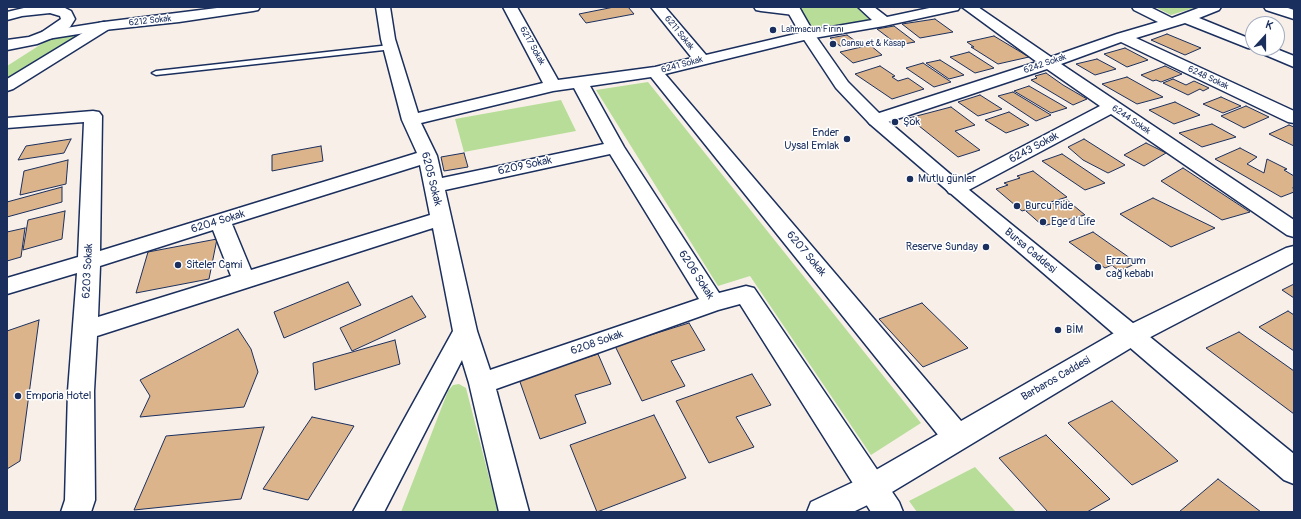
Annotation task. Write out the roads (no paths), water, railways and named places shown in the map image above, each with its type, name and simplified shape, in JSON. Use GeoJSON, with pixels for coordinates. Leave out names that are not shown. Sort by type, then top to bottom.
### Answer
{"type":"FeatureCollection","features":[{"type":"Feature","properties":{"kind":"street","name":"6212 Sokak"},"geometry":{"type":"LineString","coordinates":[[7,16],[28,10],[50,9],[98,15],[174,7]]}},
{"type":"Feature","properties":{"kind":"street","name":"6212 Sokak"},"geometry":{"type":"LineString","coordinates":[[47,35],[104,26],[179,18],[253,7]]}},
{"type":"Feature","properties":{"kind":"street","name":"6205 Sokak"},"geometry":{"type":"LineString","coordinates":[[383,7],[390,47],[410,120],[428,156],[435,186],[440,219],[465,331],[482,383],[514,512]]}},
{"type":"Feature","properties":{"kind":"street","name":"6217 Sokak"},"geometry":{"type":"LineString","coordinates":[[510,7],[553,86]]}},
{"type":"Feature","properties":{"kind":"street","name":"6211 Sokak"},"geometry":{"type":"LineString","coordinates":[[658,7],[701,59]]}},
{"type":"Feature","properties":{"kind":"street"},"geometry":{"type":"LineString","coordinates":[[760,7],[793,9]]}},
{"type":"Feature","properties":{"kind":"street"},"geometry":{"type":"LineString","coordinates":[[864,7],[884,22]]}},
{"type":"Feature","properties":{"kind":"street","name":"6241 Sokak"},"geometry":{"type":"LineString","coordinates":[[410,120],[553,86],[655,72],[701,59],[808,35],[884,22],[953,7]]}},
{"type":"Feature","properties":{"kind":"street","name":"6244 Sokak"},"geometry":{"type":"LineString","coordinates":[[969,7],[1112,107],[1294,230]]}},
{"type":"Feature","properties":{"kind":"street"},"geometry":{"type":"LineString","coordinates":[[1139,7],[1169,22]]}},
{"type":"Feature","properties":{"kind":"street","name":"6242 Sokak"},"geometry":{"type":"LineString","coordinates":[[876,120],[1050,63],[1122,37],[1186,18],[1214,7]]}},
{"type":"Feature","properties":{"kind":"street"},"geometry":{"type":"LineString","coordinates":[[1271,7],[1294,15]]}},
{"type":"Feature","properties":{"kind":"street","name":"Bursa Caddesi"},"geometry":{"type":"LineString","coordinates":[[793,9],[808,35],[842,85],[876,120],[956,190],[1294,471]]}},
{"type":"Feature","properties":{"kind":"street"},"geometry":{"type":"LineString","coordinates":[[7,55],[32,41],[47,35],[65,24],[69,12]]}},
{"type":"Feature","properties":{"kind":"street"},"geometry":{"type":"LineString","coordinates":[[1186,18],[1245,42]]}},
{"type":"Feature","properties":{"kind":"street"},"geometry":{"type":"LineString","coordinates":[[7,86],[104,26]]}},
{"type":"Feature","properties":{"kind":"street","name":"6248 Sokak"},"geometry":{"type":"LineString","coordinates":[[1122,37],[1294,118]]}},
{"type":"Feature","properties":{"kind":"street"},"geometry":{"type":"LineString","coordinates":[[7,45],[32,41]]}},
{"type":"Feature","properties":{"kind":"street"},"geometry":{"type":"LineString","coordinates":[[1280,56],[1294,62]]}},
{"type":"Feature","properties":{"kind":"street","name":"6207 Sokak"},"geometry":{"type":"LineString","coordinates":[[655,72],[957,436]]}},
{"type":"Feature","properties":{"kind":"street","name":"6206 Sokak"},"geometry":{"type":"LineString","coordinates":[[580,83],[615,147],[712,303],[746,294],[872,488]]}},
{"type":"Feature","properties":{"kind":"street","name":"6243 Sokak"},"geometry":{"type":"LineString","coordinates":[[956,190],[1112,107]]}},
{"type":"Feature","properties":{"kind":"street","name":"6203 Sokak"},"geometry":{"type":"LineString","coordinates":[[7,123],[93,116],[89,262],[81,391],[80,500],[76,512]]}},
{"type":"Feature","properties":{"kind":"street","name":"6209 Sokak"},"geometry":{"type":"LineString","coordinates":[[435,186],[615,147]]}},
{"type":"Feature","properties":{"kind":"street","name":"6204 Sokak"},"geometry":{"type":"LineString","coordinates":[[7,286],[89,262],[428,156]]}},
{"type":"Feature","properties":{"kind":"street"},"geometry":{"type":"LineString","coordinates":[[84,330],[440,219]]}},
{"type":"Feature","properties":{"kind":"street"},"geometry":{"type":"LineString","coordinates":[[220,221],[244,280]]}},
{"type":"Feature","properties":{"kind":"street","name":"Barbaros Caddesi"},"geometry":{"type":"LineString","coordinates":[[822,512],[872,488],[957,436],[1130,336],[1294,253]]}},
{"type":"Feature","properties":{"kind":"street","name":"6208 Sokak"},"geometry":{"type":"LineString","coordinates":[[482,383],[712,303]]}},
{"type":"Feature","properties":{"kind":"street"},"geometry":{"type":"LineString","coordinates":[[368,512],[465,331]]}},
{"type":"Feature","properties":{"kind":"street"},"geometry":{"type":"LineString","coordinates":[[872,488],[888,512]]}},
{"type":"Feature","properties":{"kind":"lane"},"geometry":{"type":"LineString","coordinates":[[156,73],[390,47]]}},
{"type":"Feature","properties":{"kind":"place","name":"Lahmacun Fırını"},"geometry":{"type":"Point","coordinates":[773,30]}},
{"type":"Feature","properties":{"kind":"place","name":"Cansu et & Kasap"},"geometry":{"type":"Point","coordinates":[833,44]}},
{"type":"Feature","properties":{"kind":"place","name":"Şok"},"geometry":{"type":"Point","coordinates":[895,122]}},
{"type":"Feature","properties":{"kind":"place","name":"Ender Uysal Emlak"},"geometry":{"type":"Point","coordinates":[847,139]}},
{"type":"Feature","properties":{"kind":"place","name":"Mutlu günler"},"geometry":{"type":"Point","coordinates":[910,179]}},
{"type":"Feature","properties":{"kind":"place","name":"Burcu Pide"},"geometry":{"type":"Point","coordinates":[1017,206]}},
{"type":"Feature","properties":{"kind":"place","name":"Ege d Life"},"geometry":{"type":"Point","coordinates":[1043,222]}},
{"type":"Feature","properties":{"kind":"place","name":"Reserve Sunday"},"geometry":{"type":"Point","coordinates":[986,247]}},
{"type":"Feature","properties":{"kind":"place","name":"Siteler Cami"},"geometry":{"type":"Point","coordinates":[178,265]}},
{"type":"Feature","properties":{"kind":"place","name":"Erzurum cağ kebabı"},"geometry":{"type":"Point","coordinates":[1098,267]}},
{"type":"Feature","properties":{"kind":"place","name":"BİM"},"geometry":{"type":"Point","coordinates":[1058,330]}},
{"type":"Feature","properties":{"kind":"place","name":"Emporia Hotel"},"geometry":{"type":"Point","coordinates":[18,396]}}]}
